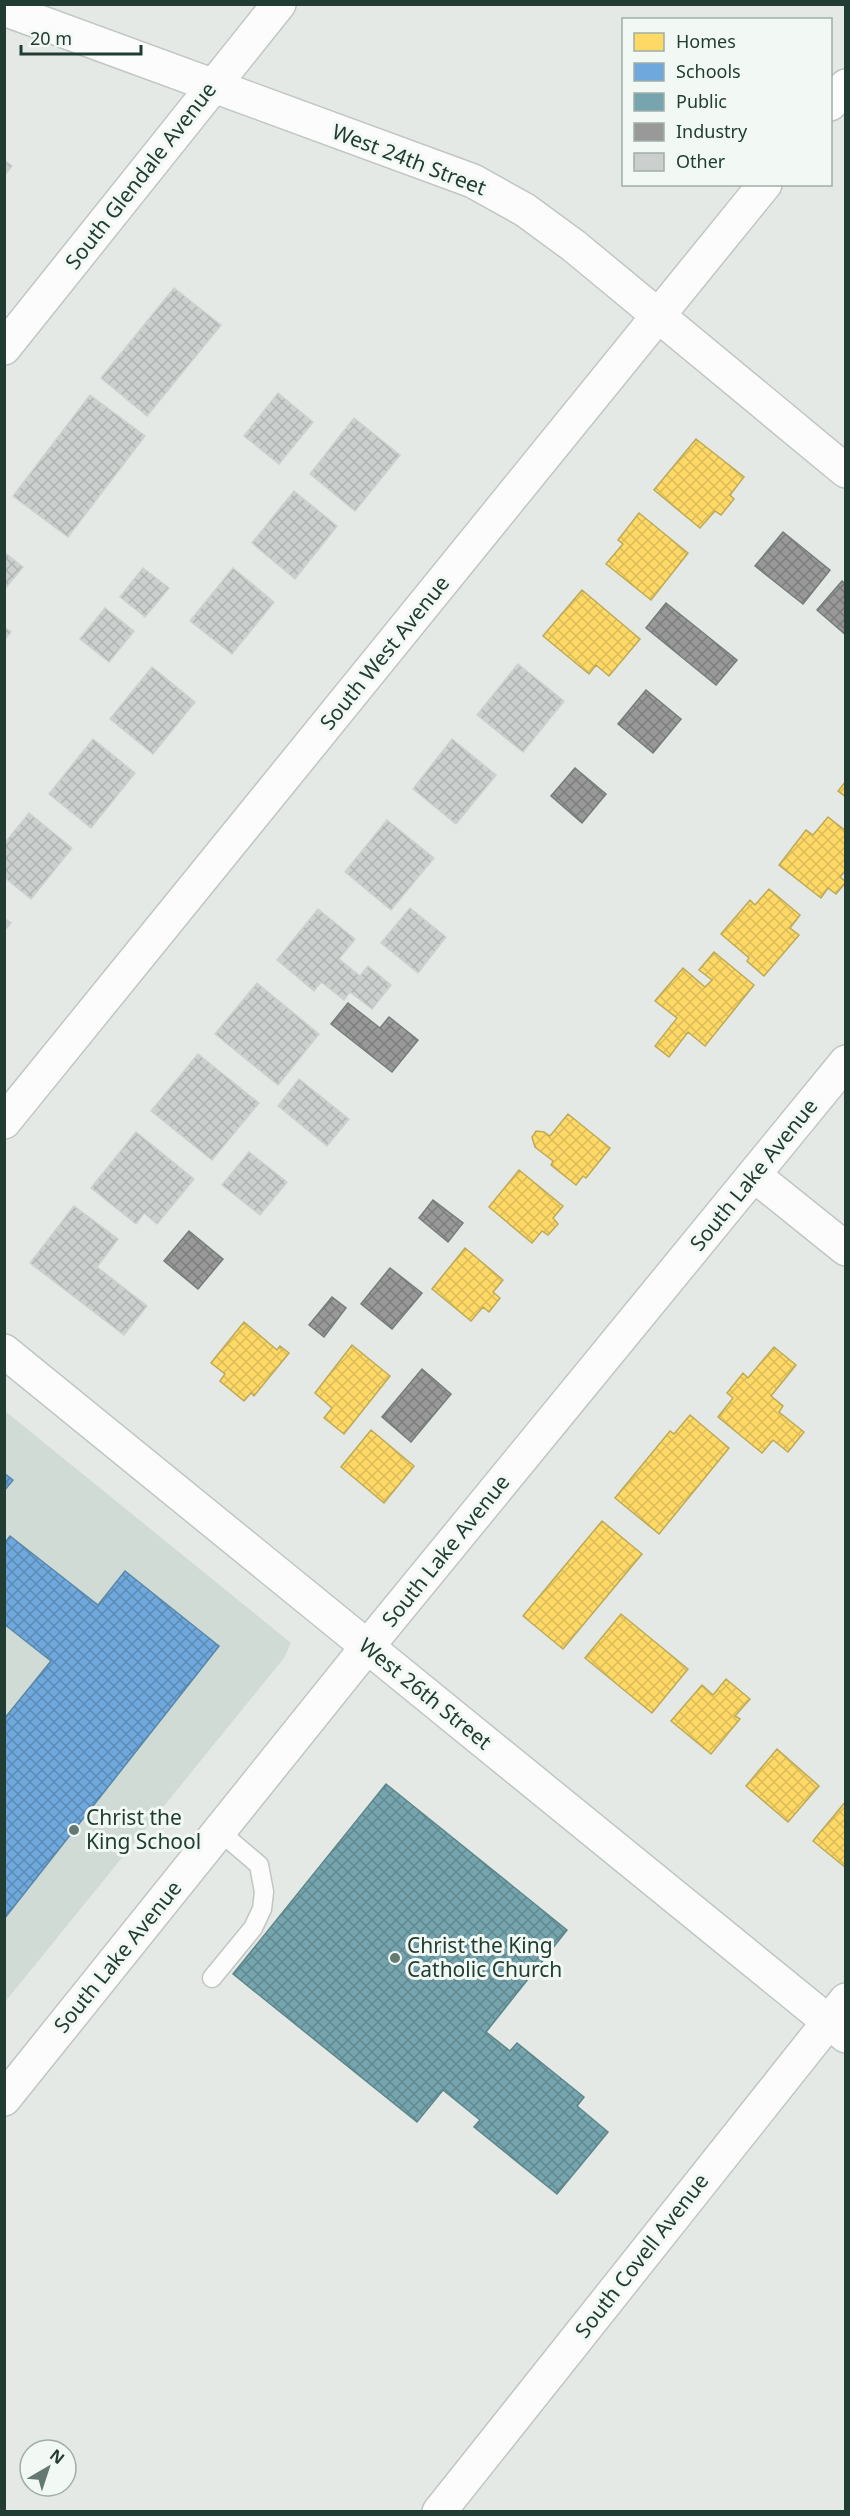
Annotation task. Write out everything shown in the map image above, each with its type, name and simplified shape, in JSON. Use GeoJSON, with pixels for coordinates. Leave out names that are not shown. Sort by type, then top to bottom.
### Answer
{"type":"FeatureCollection","features":[{"type":"Feature","properties":{"kind":"street","name":"South Glendale Avenue"},"geometry":{"type":"LineString","coordinates":[[4,348],[279,4]]}},
{"type":"Feature","properties":{"kind":"street","name":"West 24th Street"},"geometry":{"type":"LineString","coordinates":[[4,9],[473,181],[525,210],[658,315],[846,471]]}},
{"type":"Feature","properties":{"kind":"street"},"geometry":{"type":"LineString","coordinates":[[832,103],[846,86]]}},
{"type":"Feature","properties":{"kind":"street","name":"South West Avenue"},"geometry":{"type":"LineString","coordinates":[[4,1122],[763,186]]}},
{"type":"Feature","properties":{"kind":"street","name":"South Lake Avenue"},"geometry":{"type":"LineString","coordinates":[[4,2099],[367,1647],[846,1062]]}},
{"type":"Feature","properties":{"kind":"street"},"geometry":{"type":"LineString","coordinates":[[754,1175],[846,1249]]}},
{"type":"Feature","properties":{"kind":"street","name":"West 26th Street"},"geometry":{"type":"LineString","coordinates":[[4,1351],[367,1647],[840,2020]]}},
{"type":"Feature","properties":{"kind":"street","name":"South Covell Avenue"},"geometry":{"type":"LineString","coordinates":[[439,2511],[840,2020]]}},
{"type":"Feature","properties":{"kind":"lane"},"geometry":{"type":"LineString","coordinates":[[213,1978],[254,1929],[262,1909],[264,1892],[259,1865],[219,1830]]}},
{"type":"Feature","properties":{"kind":"shaded area","name":"Christ the King School"},"geometry":{"type":"Polygon","coordinates":[[[5,1411],[291,1643],[284,1658],[5,2002],[5,1411]]]}},
{"type":"Feature","properties":{"kind":"building: Homes"},"geometry":{"type":"Polygon","coordinates":[[[696,439],[744,477],[730,495],[734,499],[721,515],[715,511],[700,528],[654,490],[696,439]]]}},
{"type":"Feature","properties":{"kind":"building: Homes"},"geometry":{"type":"Polygon","coordinates":[[[639,513],[688,553],[651,600],[606,564],[623,544],[618,540],[639,513]]]}},
{"type":"Feature","properties":{"kind":"building: Homes"},"geometry":{"type":"Polygon","coordinates":[[[582,590],[640,639],[609,676],[596,665],[589,674],[543,636],[582,590]]]}},
{"type":"Feature","properties":{"kind":"building: Homes"},"geometry":{"type":"Polygon","coordinates":[[[846,781],[846,797],[838,791],[846,781]]]}},
{"type":"Feature","properties":{"kind":"building: Homes"},"geometry":{"type":"Polygon","coordinates":[[[828,817],[846,831],[846,870],[840,877],[846,882],[836,894],[828,888],[821,898],[779,865],[806,830],[813,835],[828,817]]]}},
{"type":"Feature","properties":{"kind":"building: Homes"},"geometry":{"type":"Polygon","coordinates":[[[769,889],[800,915],[790,928],[799,935],[764,976],[747,961],[749,958],[721,934],[750,900],[755,905],[769,889]]]}},
{"type":"Feature","properties":{"kind":"building: Homes"},"geometry":{"type":"Polygon","coordinates":[[[714,952],[754,985],[705,1046],[688,1032],[669,1057],[655,1046],[677,1018],[655,1001],[683,968],[705,987],[712,980],[699,970],[714,952]]]}},
{"type":"Feature","properties":{"kind":"building: Homes"},"geometry":{"type":"Polygon","coordinates":[[[568,1114],[610,1148],[586,1178],[583,1176],[576,1185],[551,1165],[553,1161],[535,1147],[532,1137],[536,1131],[550,1136],[568,1114]]]}},
{"type":"Feature","properties":{"kind":"building: Homes"},"geometry":{"type":"Polygon","coordinates":[[[519,1170],[563,1206],[553,1218],[558,1224],[548,1235],[542,1231],[532,1243],[489,1207],[519,1170]]]}},
{"type":"Feature","properties":{"kind":"building: Homes"},"geometry":{"type":"Polygon","coordinates":[[[465,1248],[503,1280],[493,1292],[500,1298],[489,1312],[483,1307],[471,1321],[432,1289],[465,1248]]]}},
{"type":"Feature","properties":{"kind":"building: Homes"},"geometry":{"type":"Polygon","coordinates":[[[244,1322],[277,1350],[280,1346],[289,1353],[254,1396],[251,1393],[244,1401],[220,1381],[225,1374],[211,1363],[244,1322]]]}},
{"type":"Feature","properties":{"kind":"building: Homes"},"geometry":{"type":"Polygon","coordinates":[[[352,1345],[390,1376],[344,1434],[324,1418],[332,1408],[315,1393],[352,1345]]]}},
{"type":"Feature","properties":{"kind":"building: Homes"},"geometry":{"type":"Polygon","coordinates":[[[774,1347],[796,1365],[771,1396],[783,1406],[779,1412],[804,1432],[788,1452],[773,1440],[762,1453],[718,1417],[733,1398],[727,1393],[743,1373],[748,1378],[774,1347]]]}},
{"type":"Feature","properties":{"kind":"building: Homes"},"geometry":{"type":"Polygon","coordinates":[[[690,1415],[729,1448],[659,1534],[615,1498],[670,1431],[674,1434],[690,1415]]]}},
{"type":"Feature","properties":{"kind":"building: Homes"},"geometry":{"type":"Polygon","coordinates":[[[371,1430],[414,1466],[384,1503],[341,1467],[371,1430]]]}},
{"type":"Feature","properties":{"kind":"building: Homes"},"geometry":{"type":"Polygon","coordinates":[[[602,1521],[642,1554],[563,1649],[523,1616],[602,1521]]]}},
{"type":"Feature","properties":{"kind":"building: Homes"},"geometry":{"type":"Polygon","coordinates":[[[621,1614],[688,1669],[652,1713],[585,1658],[621,1614]]]}},
{"type":"Feature","properties":{"kind":"building: Homes"},"geometry":{"type":"Polygon","coordinates":[[[726,1679],[750,1699],[735,1716],[740,1719],[711,1754],[671,1721],[702,1685],[713,1695],[726,1679]]]}},
{"type":"Feature","properties":{"kind":"building: Homes"},"geometry":{"type":"Polygon","coordinates":[[[777,1749],[819,1786],[788,1822],[746,1786],[777,1749]]]}},
{"type":"Feature","properties":{"kind":"building: Homes"},"geometry":{"type":"Polygon","coordinates":[[[846,1801],[846,1868],[813,1841],[846,1801]]]}},
{"type":"Feature","properties":{"kind":"building: Schools"},"geometry":{"type":"Polygon","coordinates":[[[4,1473],[13,1480],[4,1491],[4,1473]]]}},
{"type":"Feature","properties":{"kind":"building: Schools"},"geometry":{"type":"Polygon","coordinates":[[[10,1536],[98,1605],[125,1571],[219,1646],[4,1919],[4,1719],[51,1661],[4,1624],[4,1544],[10,1536]]]}},
{"type":"Feature","properties":{"kind":"building: Public"},"geometry":{"type":"Polygon","coordinates":[[[386,1784],[567,1930],[486,2032],[510,2051],[517,2043],[584,2097],[577,2106],[608,2132],[557,2194],[474,2127],[480,2120],[443,2090],[417,2122],[233,1974],[386,1784]]]}},
{"type":"Feature","properties":{"kind":"building: Industry"},"geometry":{"type":"Polygon","coordinates":[[[783,532],[830,570],[803,604],[755,566],[783,532]]]}},
{"type":"Feature","properties":{"kind":"building: Industry"},"geometry":{"type":"Polygon","coordinates":[[[842,581],[846,584],[846,635],[817,610],[842,581]]]}},
{"type":"Feature","properties":{"kind":"building: Industry"},"geometry":{"type":"Polygon","coordinates":[[[666,603],[737,660],[716,685],[646,628],[666,603]]]}},
{"type":"Feature","properties":{"kind":"building: Industry"},"geometry":{"type":"Polygon","coordinates":[[[646,690],[681,719],[653,753],[618,724],[646,690]]]}},
{"type":"Feature","properties":{"kind":"building: Industry"},"geometry":{"type":"Polygon","coordinates":[[[575,768],[606,794],[582,823],[551,796],[575,768]]]}},
{"type":"Feature","properties":{"kind":"building: Industry"},"geometry":{"type":"Polygon","coordinates":[[[348,1003],[380,1028],[389,1017],[418,1040],[392,1072],[331,1024],[348,1003]]]}},
{"type":"Feature","properties":{"kind":"building: Industry"},"geometry":{"type":"Polygon","coordinates":[[[433,1200],[463,1223],[448,1242],[419,1218],[433,1200]]]}},
{"type":"Feature","properties":{"kind":"building: Industry"},"geometry":{"type":"Polygon","coordinates":[[[189,1231],[223,1259],[198,1289],[164,1261],[189,1231]]]}},
{"type":"Feature","properties":{"kind":"building: Industry"},"geometry":{"type":"Polygon","coordinates":[[[390,1268],[422,1293],[392,1329],[361,1304],[390,1268]]]}},
{"type":"Feature","properties":{"kind":"building: Industry"},"geometry":{"type":"Polygon","coordinates":[[[332,1297],[346,1308],[324,1337],[309,1325],[332,1297]]]}},
{"type":"Feature","properties":{"kind":"building: Industry"},"geometry":{"type":"Polygon","coordinates":[[[422,1369],[451,1394],[411,1442],[382,1417],[422,1369]]]}},
{"type":"Feature","properties":{"kind":"building: Other"},"geometry":{"type":"Polygon","coordinates":[[[4,160],[12,166],[4,176],[4,160]]]}},
{"type":"Feature","properties":{"kind":"building: Other"},"geometry":{"type":"Polygon","coordinates":[[[174,288],[221,325],[147,416],[101,378],[174,288]]]}},
{"type":"Feature","properties":{"kind":"building: Other"},"geometry":{"type":"Polygon","coordinates":[[[278,393],[313,422],[279,464],[244,436],[278,393]]]}},
{"type":"Feature","properties":{"kind":"building: Other"},"geometry":{"type":"Polygon","coordinates":[[[90,395],[145,436],[68,537],[13,496],[90,395]]]}},
{"type":"Feature","properties":{"kind":"building: Other"},"geometry":{"type":"Polygon","coordinates":[[[354,418],[400,455],[355,511],[310,474],[354,418]]]}},
{"type":"Feature","properties":{"kind":"building: Other"},"geometry":{"type":"Polygon","coordinates":[[[294,491],[337,526],[295,579],[252,543],[294,491]]]}},
{"type":"Feature","properties":{"kind":"building: Other"},"geometry":{"type":"Polygon","coordinates":[[[4,552],[23,567],[4,590],[4,552]]]}},
{"type":"Feature","properties":{"kind":"building: Other"},"geometry":{"type":"Polygon","coordinates":[[[143,568],[169,588],[145,617],[120,597],[143,568]]]}},
{"type":"Feature","properties":{"kind":"building: Other"},"geometry":{"type":"Polygon","coordinates":[[[233,568],[274,602],[232,654],[190,621],[233,568]]]}},
{"type":"Feature","properties":{"kind":"building: Other"},"geometry":{"type":"Polygon","coordinates":[[[105,608],[134,631],[109,662],[80,639],[105,608]]]}},
{"type":"Feature","properties":{"kind":"building: Other"},"geometry":{"type":"Polygon","coordinates":[[[4,627],[11,632],[4,640],[4,627]]]}},
{"type":"Feature","properties":{"kind":"building: Other"},"geometry":{"type":"Polygon","coordinates":[[[518,664],[564,701],[523,752],[477,715],[518,664]]]}},
{"type":"Feature","properties":{"kind":"building: Other"},"geometry":{"type":"Polygon","coordinates":[[[152,667],[195,702],[153,754],[110,719],[152,667]]]}},
{"type":"Feature","properties":{"kind":"building: Other"},"geometry":{"type":"Polygon","coordinates":[[[93,739],[135,773],[91,828],[49,794],[93,739]]]}},
{"type":"Feature","properties":{"kind":"building: Other"},"geometry":{"type":"Polygon","coordinates":[[[452,739],[496,775],[456,824],[413,789],[452,739]]]}},
{"type":"Feature","properties":{"kind":"building: Other"},"geometry":{"type":"Polygon","coordinates":[[[29,813],[72,848],[31,899],[4,877],[4,844],[29,813]]]}},
{"type":"Feature","properties":{"kind":"building: Other"},"geometry":{"type":"Polygon","coordinates":[[[387,820],[434,858],[391,910],[345,872],[387,820]]]}},
{"type":"Feature","properties":{"kind":"building: Other"},"geometry":{"type":"Polygon","coordinates":[[[410,908],[446,937],[418,973],[381,943],[410,908]]]}},
{"type":"Feature","properties":{"kind":"building: Other"},"geometry":{"type":"Polygon","coordinates":[[[318,909],[355,939],[339,959],[360,976],[368,966],[391,985],[372,1009],[350,992],[344,1000],[321,982],[314,991],[277,960],[318,909]]]}},
{"type":"Feature","properties":{"kind":"building: Other"},"geometry":{"type":"Polygon","coordinates":[[[4,918],[11,923],[4,931],[4,918]]]}},
{"type":"Feature","properties":{"kind":"building: Other"},"geometry":{"type":"Polygon","coordinates":[[[257,983],[319,1034],[278,1085],[215,1034],[257,983]]]}},
{"type":"Feature","properties":{"kind":"building: Other"},"geometry":{"type":"Polygon","coordinates":[[[198,1054],[259,1103],[212,1160],[151,1111],[198,1054]]]}},
{"type":"Feature","properties":{"kind":"building: Other"},"geometry":{"type":"Polygon","coordinates":[[[299,1079],[349,1119],[327,1146],[278,1106],[299,1079]]]}},
{"type":"Feature","properties":{"kind":"building: Other"},"geometry":{"type":"Polygon","coordinates":[[[136,1132],[194,1179],[157,1224],[144,1213],[136,1224],[91,1188],[136,1132]]]}},
{"type":"Feature","properties":{"kind":"building: Other"},"geometry":{"type":"Polygon","coordinates":[[[249,1152],[287,1182],[260,1215],[222,1185],[249,1152]]]}},
{"type":"Feature","properties":{"kind":"building: Other"},"geometry":{"type":"Polygon","coordinates":[[[74,1206],[118,1239],[97,1267],[147,1306],[124,1335],[30,1263],[74,1206]]]}},
{"type":"Feature","properties":{"kind":"place","name":"Christ the King School"},"geometry":{"type":"Point","coordinates":[74,1830]}},
{"type":"Feature","properties":{"kind":"place","name":"Christ the King Catholic Church"},"geometry":{"type":"Point","coordinates":[395,1958]}}]}
